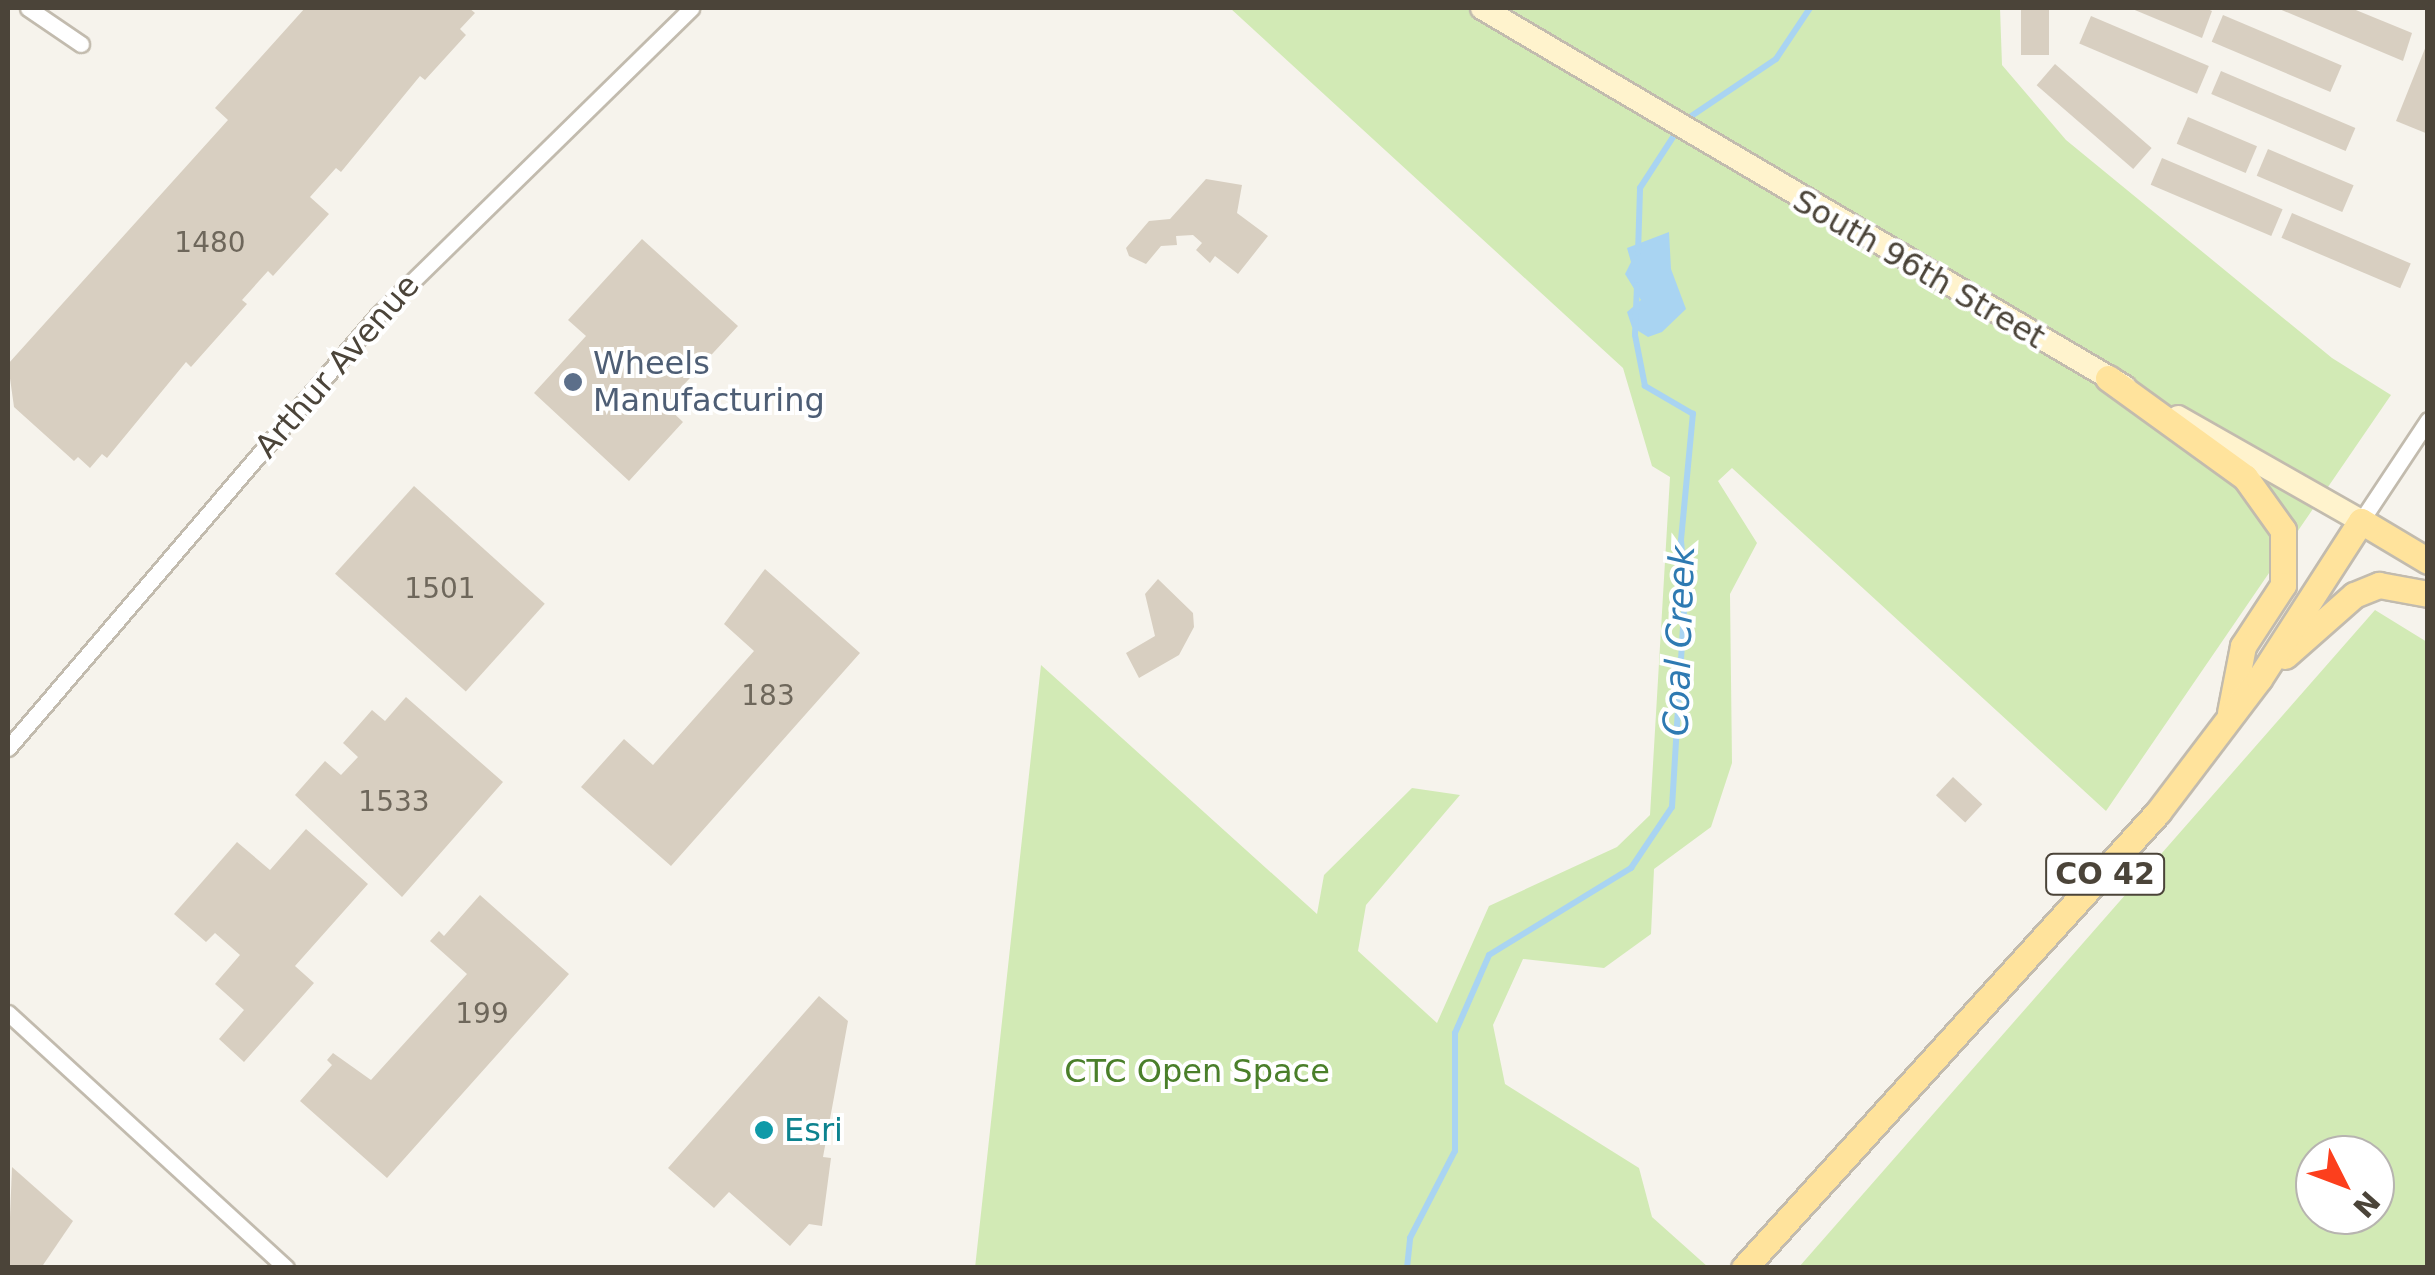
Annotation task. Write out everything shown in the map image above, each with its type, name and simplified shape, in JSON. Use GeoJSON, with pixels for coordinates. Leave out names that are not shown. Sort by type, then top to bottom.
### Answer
{"type":"FeatureCollection","features":[{"type":"Feature","properties":{"kind":"main road","name":"South 96th Street"},"geometry":{"type":"LineString","coordinates":[[1482,8],[1843,226],[2361,521]]}},
{"type":"Feature","properties":{"kind":"main road"},"geometry":{"type":"LineString","coordinates":[[2108,378],[2245,477],[2283,530],[2283,584],[2243,646],[2228,722]]}},
{"type":"Feature","properties":{"kind":"main road"},"geometry":{"type":"LineString","coordinates":[[2361,521],[2428,560]]}},
{"type":"Feature","properties":{"kind":"main road","name":"CO 42"},"geometry":{"type":"LineString","coordinates":[[1744,1268],[2097,882],[2228,722],[2361,521]]}},
{"type":"Feature","properties":{"kind":"main road"},"geometry":{"type":"LineString","coordinates":[[2259,679],[2354,594],[2379,585],[2428,594]]}},
{"type":"Feature","properties":{"kind":"street"},"geometry":{"type":"LineString","coordinates":[[28,8],[82,44]]}},
{"type":"Feature","properties":{"kind":"street","name":"Arthur Avenue"},"geometry":{"type":"LineString","coordinates":[[8,748],[388,304],[691,8]]}},
{"type":"Feature","properties":{"kind":"street"},"geometry":{"type":"LineString","coordinates":[[2361,521],[2428,420]]}},
{"type":"Feature","properties":{"kind":"street"},"geometry":{"type":"LineString","coordinates":[[8,1013],[286,1268]]}},
{"type":"Feature","properties":{"kind":"green space","name":"CTC Open Space"},"geometry":{"type":"Polygon","coordinates":[[[1230,8],[2000,8],[2002,65],[2066,140],[2332,358],[2391,395],[2106,811],[1732,468],[1718,481],[1757,543],[1730,594],[1732,763],[1711,827],[1654,869],[1651,934],[1604,968],[1523,959],[1493,1025],[1505,1084],[1639,1168],[1652,1217],[1708,1267],[975,1268],[1041,665],[1317,914],[1324,875],[1412,788],[1460,795],[1366,905],[1358,951],[1437,1023],[1489,906],[1617,847],[1650,815],[1670,477],[1652,466],[1623,368],[1230,8]]]}},
{"type":"Feature","properties":{"kind":"green space"},"geometry":{"type":"Polygon","coordinates":[[[2375,610],[2427,642],[2427,1267],[1799,1267],[2375,610]]]}},
{"type":"Feature","properties":{"kind":"water"},"geometry":{"type":"Polygon","coordinates":[[[1669,232],[1671,269],[1686,309],[1662,332],[1648,337],[1632,327],[1627,312],[1641,300],[1625,274],[1631,262],[1627,248],[1669,232]]]}},
{"type":"Feature","properties":{"kind":"building"},"geometry":{"type":"Polygon","coordinates":[[[305,8],[469,8],[475,13],[460,29],[466,35],[425,80],[420,76],[341,172],[336,168],[310,197],[329,214],[273,276],[268,271],[242,300],[247,304],[191,367],[186,362],[107,458],[102,454],[90,468],[78,457],[74,461],[14,407],[8,364],[228,120],[215,108],[305,8]]]}},
{"type":"Feature","properties":{"kind":"building"},"geometry":{"type":"Polygon","coordinates":[[[2021,8],[2049,8],[2049,55],[2021,55],[2021,8]]]}},
{"type":"Feature","properties":{"kind":"building"},"geometry":{"type":"Polygon","coordinates":[[[2130,8],[2205,8],[2212,11],[2202,38],[2130,8]]]}},
{"type":"Feature","properties":{"kind":"building"},"geometry":{"type":"Polygon","coordinates":[[[2277,8],[2351,8],[2412,33],[2403,61],[2277,8]]]}},
{"type":"Feature","properties":{"kind":"building"},"geometry":{"type":"Polygon","coordinates":[[[2223,15],[2342,65],[2330,92],[2212,42],[2223,15]]]}},
{"type":"Feature","properties":{"kind":"building"},"geometry":{"type":"Polygon","coordinates":[[[2091,16],[2209,66],[2197,94],[2079,44],[2091,16]]]}},
{"type":"Feature","properties":{"kind":"building"},"geometry":{"type":"Polygon","coordinates":[[[2428,41],[2428,134],[2396,121],[2428,41]]]}},
{"type":"Feature","properties":{"kind":"building"},"geometry":{"type":"Polygon","coordinates":[[[2055,64],[2152,148],[2133,169],[2037,85],[2055,64]]]}},
{"type":"Feature","properties":{"kind":"building"},"geometry":{"type":"Polygon","coordinates":[[[2221,71],[2355,128],[2346,151],[2211,94],[2221,71]]]}},
{"type":"Feature","properties":{"kind":"building"},"geometry":{"type":"Polygon","coordinates":[[[2188,117],[2257,146],[2246,173],[2177,144],[2188,117]]]}},
{"type":"Feature","properties":{"kind":"building"},"geometry":{"type":"Polygon","coordinates":[[[2268,149],[2354,185],[2342,212],[2257,176],[2268,149]]]}},
{"type":"Feature","properties":{"kind":"building"},"geometry":{"type":"Polygon","coordinates":[[[2162,158],[2283,209],[2271,236],[2151,185],[2162,158]]]}},
{"type":"Feature","properties":{"kind":"building"},"geometry":{"type":"Polygon","coordinates":[[[1206,179],[1242,185],[1237,213],[1268,236],[1238,274],[1215,256],[1210,263],[1196,250],[1202,243],[1193,235],[1176,236],[1177,245],[1161,246],[1146,264],[1129,256],[1126,248],[1149,221],[1170,219],[1206,179]]]}},
{"type":"Feature","properties":{"kind":"building"},"geometry":{"type":"Polygon","coordinates":[[[2292,213],[2411,263],[2400,288],[2281,238],[2292,213]]]}},
{"type":"Feature","properties":{"kind":"building"},"geometry":{"type":"Polygon","coordinates":[[[642,239],[738,326],[665,405],[683,422],[629,481],[534,393],[586,336],[568,320],[642,239]]]}},
{"type":"Feature","properties":{"kind":"building"},"geometry":{"type":"Polygon","coordinates":[[[414,486],[545,604],[466,691],[335,574],[414,486]]]}},
{"type":"Feature","properties":{"kind":"building"},"geometry":{"type":"Polygon","coordinates":[[[765,569],[860,653],[671,866],[581,787],[624,739],[653,765],[754,651],[724,624],[765,569]]]}},
{"type":"Feature","properties":{"kind":"building"},"geometry":{"type":"Polygon","coordinates":[[[1158,579],[1193,613],[1194,627],[1179,655],[1139,678],[1126,653],[1155,636],[1145,594],[1158,579]]]}},
{"type":"Feature","properties":{"kind":"building"},"geometry":{"type":"Polygon","coordinates":[[[406,697],[503,782],[402,897],[295,795],[325,761],[341,775],[358,757],[343,743],[372,710],[385,721],[406,697]]]}},
{"type":"Feature","properties":{"kind":"building"},"geometry":{"type":"Polygon","coordinates":[[[1953,777],[1982,804],[1965,823],[1936,795],[1953,777]]]}},
{"type":"Feature","properties":{"kind":"building"},"geometry":{"type":"Polygon","coordinates":[[[306,829],[368,884],[295,966],[314,983],[244,1062],[219,1039],[244,1010],[215,984],[240,955],[215,933],[206,942],[174,914],[237,842],[270,870],[306,829]]]}},
{"type":"Feature","properties":{"kind":"building"},"geometry":{"type":"Polygon","coordinates":[[[480,895],[569,974],[387,1178],[300,1101],[332,1065],[327,1060],[333,1053],[371,1080],[467,974],[430,941],[439,931],[444,936],[480,895]]]}},
{"type":"Feature","properties":{"kind":"building","name":"Esri"},"geometry":{"type":"Polygon","coordinates":[[[819,996],[848,1021],[823,1157],[831,1158],[822,1226],[809,1224],[790,1246],[729,1192],[714,1208],[668,1168],[819,996]]]}},
{"type":"Feature","properties":{"kind":"building"},"geometry":{"type":"Polygon","coordinates":[[[12,1167],[73,1221],[41,1268],[8,1268],[12,1167]]]}},
{"type":"Feature","properties":{"kind":"waterway","name":"Coal Creek"},"geometry":{"type":"LineString","coordinates":[[1684,121],[1776,59],[1810,8]]}},
{"type":"Feature","properties":{"kind":"waterway","name":"Coal Creek"},"geometry":{"type":"LineString","coordinates":[[1638,253],[1640,188],[1677,131]]}},
{"type":"Feature","properties":{"kind":"waterway","name":"Coal Creek"},"geometry":{"type":"LineString","coordinates":[[1407,1268],[1410,1238],[1455,1151],[1455,1033],[1489,955],[1631,868],[1672,807],[1685,592],[1681,540],[1693,414],[1645,386],[1635,335],[1637,285]]}},
{"type":"Feature","properties":{"kind":"place","name":"Wheels Manufacturing"},"geometry":{"type":"Point","coordinates":[573,382]}},
{"type":"Feature","properties":{"kind":"place","name":"Esri"},"geometry":{"type":"Point","coordinates":[764,1130]}}]}
